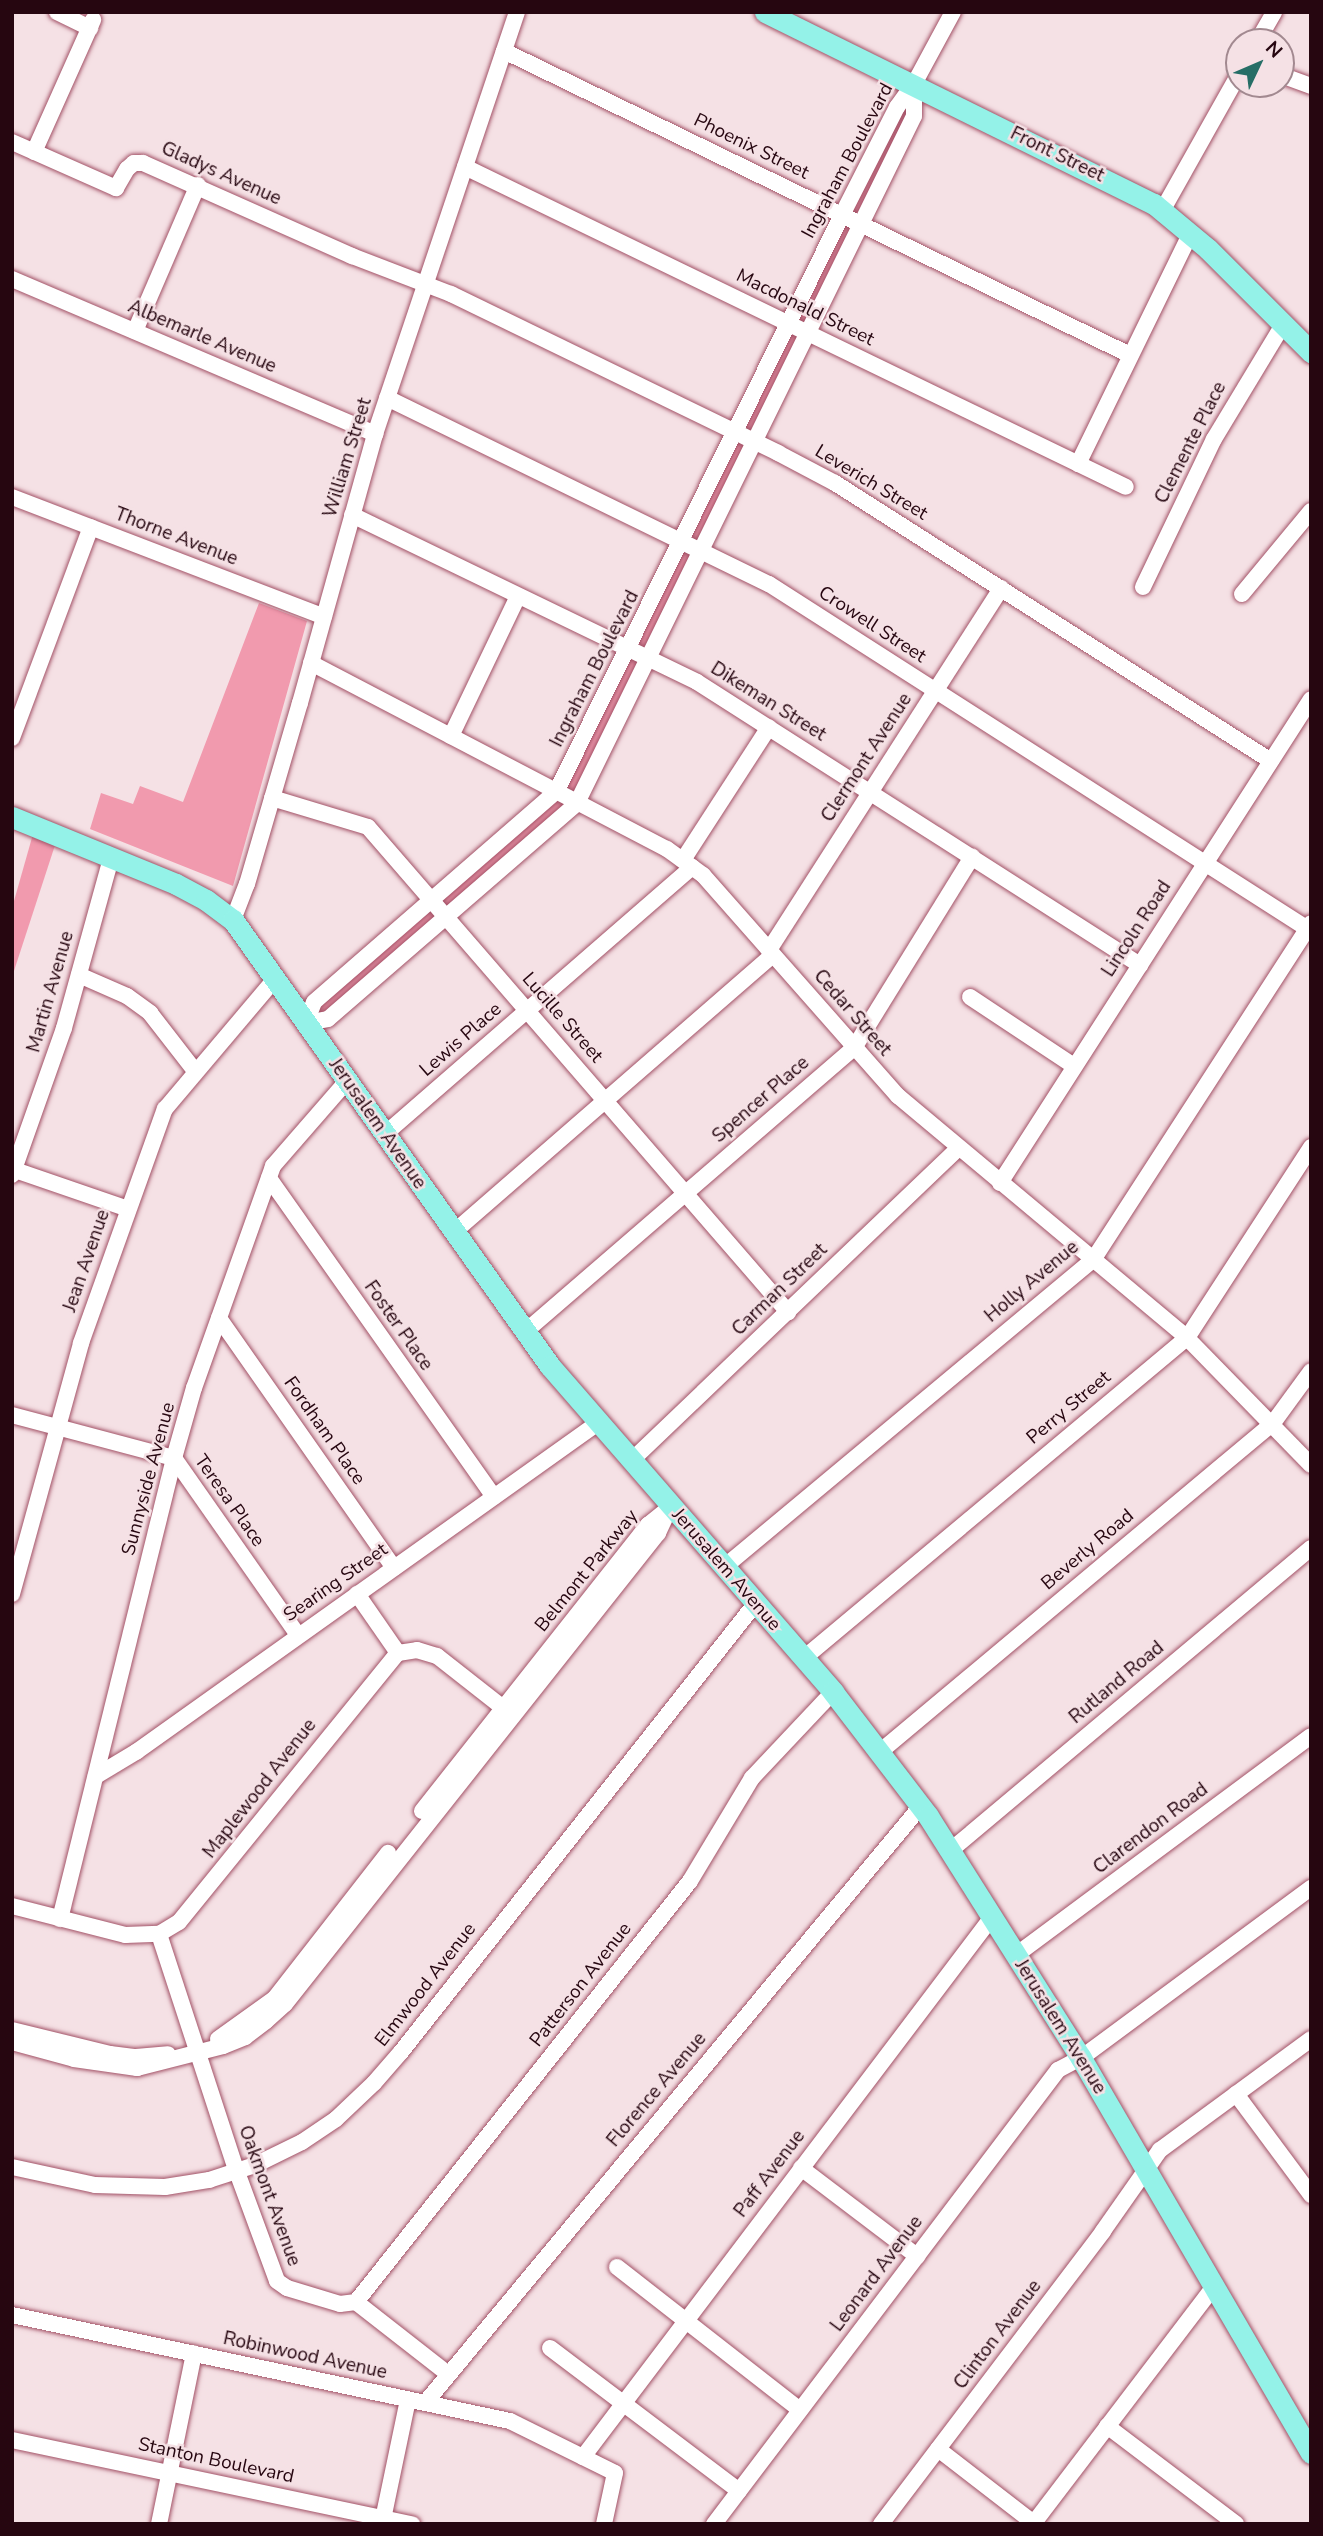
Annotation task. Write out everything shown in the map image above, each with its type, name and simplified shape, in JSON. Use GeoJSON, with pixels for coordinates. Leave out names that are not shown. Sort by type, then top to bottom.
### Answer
{"type":"FeatureCollection","features":[{"type":"Feature","properties":{"kind":"main road","name":"Front Street"},"geometry":{"type":"LineString","coordinates":[[765,12],[1120,185],[1162,211],[1190,234],[1309,345]]}},
{"type":"Feature","properties":{"kind":"main road","name":"Jerusalem Avenue"},"geometry":{"type":"LineString","coordinates":[[12,817],[176,884],[206,900],[233,920],[526,1332],[598,1423],[833,1692],[921,1806],[1081,2058],[1311,2453]]}},
{"type":"Feature","properties":{"kind":"street"},"geometry":{"type":"LineString","coordinates":[[34,152],[87,21],[57,12]]}},
{"type":"Feature","properties":{"kind":"street","name":"William Street"},"geometry":{"type":"LineString","coordinates":[[233,920],[247,884],[375,434],[517,12]]}},
{"type":"Feature","properties":{"kind":"street"},"geometry":{"type":"LineString","coordinates":[[914,85],[953,12]]}},
{"type":"Feature","properties":{"kind":"street"},"geometry":{"type":"LineString","coordinates":[[1265,28],[1274,12]]}},
{"type":"Feature","properties":{"kind":"street","name":"Phoenix Street"},"geometry":{"type":"LineString","coordinates":[[504,51],[1130,355]]}},
{"type":"Feature","properties":{"kind":"street","name":"Ingraham Boulevard"},"geometry":{"type":"LineString","coordinates":[[306,1023],[314,1002],[556,792],[842,215],[897,107],[914,85]]}},
{"type":"Feature","properties":{"kind":"street","name":"Ingraham Boulevard"},"geometry":{"type":"LineString","coordinates":[[306,1023],[328,1019],[577,803],[914,116],[914,85]]}},
{"type":"Feature","properties":{"kind":"street"},"geometry":{"type":"LineString","coordinates":[[1162,211],[1226,98]]}},
{"type":"Feature","properties":{"kind":"street","name":"Gladys Avenue"},"geometry":{"type":"LineString","coordinates":[[12,142],[116,188],[127,169],[137,162],[198,185],[352,257],[424,285]]}},
{"type":"Feature","properties":{"kind":"street","name":"Macdonald Street"},"geometry":{"type":"LineString","coordinates":[[465,167],[1126,487]]}},
{"type":"Feature","properties":{"kind":"street"},"geometry":{"type":"LineString","coordinates":[[135,331],[198,185]]}},
{"type":"Feature","properties":{"kind":"street"},"geometry":{"type":"LineString","coordinates":[[1078,464],[1190,234]]}},
{"type":"Feature","properties":{"kind":"street","name":"Albemarle Avenue"},"geometry":{"type":"LineString","coordinates":[[12,279],[375,434]]}},
{"type":"Feature","properties":{"kind":"street","name":"Leverich Street"},"geometry":{"type":"LineString","coordinates":[[424,285],[451,294],[835,483],[1271,761]]}},
{"type":"Feature","properties":{"kind":"street","name":"Clemente Place"},"geometry":{"type":"LineString","coordinates":[[1143,587],[1214,439],[1284,323]]}},
{"type":"Feature","properties":{"kind":"street","name":"Crowell Street"},"geometry":{"type":"LineString","coordinates":[[387,398],[769,584],[1205,863],[1310,927]]}},
{"type":"Feature","properties":{"kind":"street","name":"Thorne Avenue"},"geometry":{"type":"LineString","coordinates":[[12,497],[324,617]]}},
{"type":"Feature","properties":{"kind":"street"},"geometry":{"type":"LineString","coordinates":[[1242,594],[1311,511]]}},
{"type":"Feature","properties":{"kind":"street","name":"Dikeman Street"},"geometry":{"type":"LineString","coordinates":[[352,515],[697,682],[1140,965]]}},
{"type":"Feature","properties":{"kind":"street"},"geometry":{"type":"LineString","coordinates":[[12,738],[91,527]]}},
{"type":"Feature","properties":{"kind":"street","name":"Clermont Avenue"},"geometry":{"type":"LineString","coordinates":[[454,1232],[607,1101],[771,952],[1001,588]]}},
{"type":"Feature","properties":{"kind":"street"},"geometry":{"type":"LineString","coordinates":[[451,736],[518,596]]}},
{"type":"Feature","properties":{"kind":"street","name":"Cedar Street"},"geometry":{"type":"LineString","coordinates":[[311,663],[577,803],[687,863],[703,875],[898,1096],[1187,1338],[1273,1423],[1311,1465]]}},
{"type":"Feature","properties":{"kind":"street","name":"Lincoln Road"},"geometry":{"type":"LineString","coordinates":[[1000,1183],[1311,699]]}},
{"type":"Feature","properties":{"kind":"street","name":"Lewis Place"},"geometry":{"type":"LineString","coordinates":[[385,1134],[527,1010],[687,863],[769,727]]}},
{"type":"Feature","properties":{"kind":"street","name":"Lucille Street"},"geometry":{"type":"LineString","coordinates":[[272,798],[368,827],[788,1312]]}},
{"type":"Feature","properties":{"kind":"street","name":"Spencer Place"},"geometry":{"type":"LineString","coordinates":[[526,1332],[854,1048],[972,857]]}},
{"type":"Feature","properties":{"kind":"street","name":"Martin Avenue"},"geometry":{"type":"LineString","coordinates":[[13,1171],[64,1028],[111,858]]}},
{"type":"Feature","properties":{"kind":"street","name":"Holly Avenue"},"geometry":{"type":"LineString","coordinates":[[723,1568],[1093,1260],[1310,927]]}},
{"type":"Feature","properties":{"kind":"street"},"geometry":{"type":"LineString","coordinates":[[79,975],[127,996],[150,1013],[195,1071]]}},
{"type":"Feature","properties":{"kind":"street","name":"Jean Avenue"},"geometry":{"type":"LineString","coordinates":[[12,1594],[81,1343],[165,1109],[275,979]]}},
{"type":"Feature","properties":{"kind":"street"},"geometry":{"type":"LineString","coordinates":[[970,997],[1074,1066]]}},
{"type":"Feature","properties":{"kind":"street","name":"Sunnyside Avenue"},"geometry":{"type":"LineString","coordinates":[[60,1919],[174,1458],[219,1318],[269,1178],[278,1160],[347,1081]]}},
{"type":"Feature","properties":{"kind":"street","name":"Perry Street"},"geometry":{"type":"LineString","coordinates":[[804,1658],[1187,1338],[1311,1147]]}},
{"type":"Feature","properties":{"kind":"street","name":"Carman Street"},"geometry":{"type":"LineString","coordinates":[[631,1461],[959,1149]]}},
{"type":"Feature","properties":{"kind":"street"},"geometry":{"type":"LineString","coordinates":[[13,1171],[128,1209]]}},
{"type":"Feature","properties":{"kind":"street","name":"Foster Place"},"geometry":{"type":"LineString","coordinates":[[269,1178],[494,1497]]}},
{"type":"Feature","properties":{"kind":"street","name":"Fordham Place"},"geometry":{"type":"LineString","coordinates":[[219,1318],[394,1568]]}},
{"type":"Feature","properties":{"kind":"street","name":"Beverly Road"},"geometry":{"type":"LineString","coordinates":[[881,1751],[1273,1423],[1311,1371]]}},
{"type":"Feature","properties":{"kind":"street","name":"Teresa Place"},"geometry":{"type":"LineString","coordinates":[[12,1415],[174,1458],[298,1636]]}},
{"type":"Feature","properties":{"kind":"street","name":"Searing Street"},"geometry":{"type":"LineString","coordinates":[[96,1776],[136,1752],[598,1423]]}},
{"type":"Feature","properties":{"kind":"street","name":"Belmont Parkway"},"geometry":{"type":"LineString","coordinates":[[12,2042],[76,2053],[136,2057],[199,2052],[258,2012],[275,1998],[315,1955],[591,1607],[648,1525],[670,1507]]}},
{"type":"Feature","properties":{"kind":"street","name":"Rutland Road"},"geometry":{"type":"LineString","coordinates":[[951,1850],[1311,1548]]}},
{"type":"Feature","properties":{"kind":"street"},"geometry":{"type":"LineString","coordinates":[[357,1594],[398,1653],[417,1650],[437,1656],[508,1711]]}},
{"type":"Feature","properties":{"kind":"street","name":"Elmwood Avenue"},"geometry":{"type":"LineString","coordinates":[[12,2167],[95,2185],[146,2188],[209,2180],[237,2172],[302,2142],[336,2119],[374,2083],[755,1604]]}},
{"type":"Feature","properties":{"kind":"street","name":"Maplewood Avenue"},"geometry":{"type":"LineString","coordinates":[[159,1934],[192,1910],[398,1653]]}},
{"type":"Feature","properties":{"kind":"street","name":"Patterson Avenue"},"geometry":{"type":"LineString","coordinates":[[356,2302],[690,1881],[752,1779],[833,1692]]}},
{"type":"Feature","properties":{"kind":"street"},"geometry":{"type":"LineString","coordinates":[[107,1730],[118,1747],[136,1752]]}},
{"type":"Feature","properties":{"kind":"street","name":"Clarendon Road"},"geometry":{"type":"LineString","coordinates":[[1016,1955],[1311,1736]]}},
{"type":"Feature","properties":{"kind":"street","name":"Florence Avenue"},"geometry":{"type":"LineString","coordinates":[[426,2402],[921,1806]]}},
{"type":"Feature","properties":{"kind":"street","name":"Leonard Avenue"},"geometry":{"type":"LineString","coordinates":[[714,2524],[1058,2070],[1081,2058],[1311,1888]]}},
{"type":"Feature","properties":{"kind":"street"},"geometry":{"type":"LineString","coordinates":[[12,1906],[125,1935],[159,1934]]}},
{"type":"Feature","properties":{"kind":"street","name":"Paff Avenue"},"geometry":{"type":"LineString","coordinates":[[583,2457],[992,1917]]}},
{"type":"Feature","properties":{"kind":"street","name":"Oakmont Avenue"},"geometry":{"type":"LineString","coordinates":[[159,1934],[237,2172],[277,2281],[287,2288],[340,2304],[356,2302]]}},
{"type":"Feature","properties":{"kind":"street","name":"Belmont Parkway"},"geometry":{"type":"LineString","coordinates":[[12,2030],[76,2053]]}},
{"type":"Feature","properties":{"kind":"street","name":"Clinton Avenue"},"geometry":{"type":"LineString","coordinates":[[881,2524],[1148,2171],[1160,2150],[1311,2039]]}},
{"type":"Feature","properties":{"kind":"street"},"geometry":{"type":"LineString","coordinates":[[1236,2094],[1311,2195]]}},
{"type":"Feature","properties":{"kind":"street"},"geometry":{"type":"LineString","coordinates":[[801,2168],[917,2256]]}},
{"type":"Feature","properties":{"kind":"street"},"geometry":{"type":"LineString","coordinates":[[617,2267],[800,2410]]}},
{"type":"Feature","properties":{"kind":"street"},"geometry":{"type":"LineString","coordinates":[[938,2449],[1034,2523],[1214,2286]]}},
{"type":"Feature","properties":{"kind":"street"},"geometry":{"type":"LineString","coordinates":[[356,2302],[448,2374]]}},
{"type":"Feature","properties":{"kind":"street","name":"Robinwood Avenue"},"geometry":{"type":"LineString","coordinates":[[12,2315],[510,2421],[615,2473],[604,2524]]}},
{"type":"Feature","properties":{"kind":"street"},"geometry":{"type":"LineString","coordinates":[[550,2348],[739,2491]]}},
{"type":"Feature","properties":{"kind":"street"},"geometry":{"type":"LineString","coordinates":[[159,2524],[194,2354]]}},
{"type":"Feature","properties":{"kind":"street"},"geometry":{"type":"LineString","coordinates":[[382,2521],[408,2400]]}},
{"type":"Feature","properties":{"kind":"street"},"geometry":{"type":"LineString","coordinates":[[1107,2426],[1236,2524]]}},
{"type":"Feature","properties":{"kind":"street","name":"Stanton Boulevard"},"geometry":{"type":"LineString","coordinates":[[12,2440],[382,2521],[412,2524]]}},
{"type":"Feature","properties":{"kind":"shaded area"},"geometry":{"type":"Polygon","coordinates":[[[914,84],[914,116],[577,803],[328,1019],[306,1023],[314,1002],[556,792],[914,84]]]}},
{"type":"Feature","properties":{"kind":"shaded area"},"geometry":{"type":"Polygon","coordinates":[[[259,603],[307,621],[233,886],[90,829],[101,793],[133,804],[140,786],[183,802],[259,603]]]}},
{"type":"Feature","properties":{"kind":"shaded area"},"geometry":{"type":"Polygon","coordinates":[[[35,827],[58,836],[12,977],[12,908],[35,827]]]}}]}
